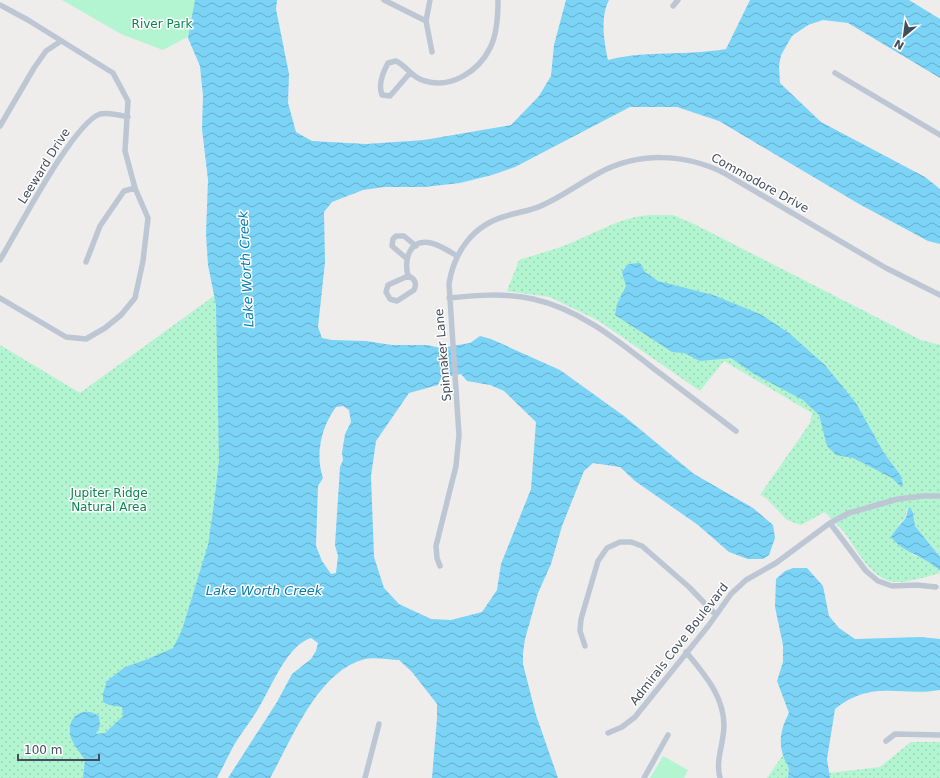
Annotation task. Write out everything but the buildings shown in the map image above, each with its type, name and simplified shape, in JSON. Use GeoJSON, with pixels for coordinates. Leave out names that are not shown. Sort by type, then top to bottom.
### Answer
{"type":"FeatureCollection","features":[{"type":"Feature","properties":{"kind":"street"},"geometry":{"type":"LineString","coordinates":[[384,0],[426,21]]}},
{"type":"Feature","properties":{"kind":"street"},"geometry":{"type":"LineString","coordinates":[[430,0],[426,21],[432,52]]}},
{"type":"Feature","properties":{"kind":"street"},"geometry":{"type":"LineString","coordinates":[[409,74],[390,96],[382,95],[380,90],[382,78],[388,63],[396,61],[403,64],[409,74],[424,81],[442,83],[465,75],[481,62],[491,47],[498,14],[498,0]]}},
{"type":"Feature","properties":{"kind":"street"},"geometry":{"type":"LineString","coordinates":[[673,6],[678,0]]}},
{"type":"Feature","properties":{"kind":"street"},"geometry":{"type":"LineString","coordinates":[[0,5],[28,20],[113,73],[128,102],[126,151],[135,188],[148,218],[143,261],[134,298],[121,314],[105,328],[86,339],[66,338],[0,298]]}},
{"type":"Feature","properties":{"kind":"street"},"geometry":{"type":"LineString","coordinates":[[0,126],[34,68],[46,51],[61,41]]}},
{"type":"Feature","properties":{"kind":"street"},"geometry":{"type":"LineString","coordinates":[[835,73],[940,135]]}},
{"type":"Feature","properties":{"kind":"street","name":"Leeward Drive"},"geometry":{"type":"LineString","coordinates":[[0,260],[65,150],[82,128],[100,114],[115,114],[128,117]]}},
{"type":"Feature","properties":{"kind":"street","name":"Commodore Drive"},"geometry":{"type":"LineString","coordinates":[[449,298],[451,273],[457,256],[469,238],[477,231],[496,219],[542,206],[597,173],[615,165],[649,157],[692,161],[720,171],[886,268],[940,295]]}},
{"type":"Feature","properties":{"kind":"street"},"geometry":{"type":"LineString","coordinates":[[86,262],[100,226],[107,214],[124,191],[135,188]]}},
{"type":"Feature","properties":{"kind":"street"},"geometry":{"type":"LineString","coordinates":[[406,258],[392,246],[393,239],[396,236],[404,236],[416,246]]}},
{"type":"Feature","properties":{"kind":"street"},"geometry":{"type":"LineString","coordinates":[[408,276],[388,285],[386,292],[390,299],[397,301],[414,290],[416,283],[408,276],[406,258],[410,251],[416,246],[425,243],[433,244],[457,256]]}},
{"type":"Feature","properties":{"kind":"street","name":"Spinnaker Lane"},"geometry":{"type":"LineString","coordinates":[[440,566],[436,558],[436,546],[458,450],[459,419],[449,298],[481,295],[515,296],[548,303],[573,313],[623,345],[736,430]]}},
{"type":"Feature","properties":{"kind":"street","name":"Admirals Cove Boulevard"},"geometry":{"type":"LineString","coordinates":[[608,733],[622,727],[635,717],[716,615],[730,594],[746,580],[776,563],[830,523],[857,510],[898,499],[922,496],[940,496]]}},
{"type":"Feature","properties":{"kind":"street"},"geometry":{"type":"LineString","coordinates":[[830,523],[866,571],[878,581],[892,586],[917,585],[936,587]]}},
{"type":"Feature","properties":{"kind":"street"},"geometry":{"type":"LineString","coordinates":[[585,646],[580,631],[581,619],[598,561],[607,548],[620,542],[632,542],[642,546],[689,587],[716,615]]}},
{"type":"Feature","properties":{"kind":"street"},"geometry":{"type":"LineString","coordinates":[[686,652],[710,680],[718,696],[724,726],[718,757],[720,778]]}},
{"type":"Feature","properties":{"kind":"street"},"geometry":{"type":"LineString","coordinates":[[365,778],[379,724]]}},
{"type":"Feature","properties":{"kind":"street"},"geometry":{"type":"LineString","coordinates":[[886,741],[894,734],[940,735]]}},
{"type":"Feature","properties":{"kind":"street"},"geometry":{"type":"LineString","coordinates":[[644,778],[668,735]]}},
{"type":"Feature","properties":{"kind":"green space","name":"River Park"},"geometry":{"type":"Polygon","coordinates":[[[62,0],[197,0],[193,34],[163,50],[121,34],[62,0]]]}},
{"type":"Feature","properties":{"kind":"green space"},"geometry":{"type":"Polygon","coordinates":[[[651,215],[673,215],[694,224],[921,340],[940,345],[940,557],[915,526],[913,513],[907,509],[905,518],[899,524],[913,555],[933,563],[940,573],[916,580],[901,582],[882,578],[867,565],[844,532],[825,512],[801,525],[787,520],[766,498],[760,495],[810,423],[812,413],[724,361],[700,391],[599,321],[550,297],[507,291],[519,260],[570,244],[615,223],[627,219],[651,215]]]}},
{"type":"Feature","properties":{"kind":"green space","name":"Jupiter Ridge Natural Area"},"geometry":{"type":"Polygon","coordinates":[[[218,293],[221,489],[195,620],[103,778],[0,778],[0,345],[80,393],[218,293]]]}},
{"type":"Feature","properties":{"kind":"green space"},"geometry":{"type":"Polygon","coordinates":[[[911,742],[940,742],[940,778],[830,778],[829,773],[880,767],[911,742]]]}},
{"type":"Feature","properties":{"kind":"green space"},"geometry":{"type":"Polygon","coordinates":[[[783,755],[789,765],[788,778],[767,778],[783,755]]]}},
{"type":"Feature","properties":{"kind":"green space"},"geometry":{"type":"Polygon","coordinates":[[[663,756],[688,770],[684,778],[650,778],[663,756]]]}},
{"type":"Feature","properties":{"kind":"water","name":"Lake Worth Creek"},"geometry":{"type":"Polygon","coordinates":[[[195,0],[277,0],[276,9],[289,74],[288,103],[296,132],[312,141],[366,144],[424,140],[511,125],[539,96],[551,76],[554,45],[566,0],[609,0],[604,14],[604,38],[608,60],[637,55],[726,49],[750,0],[909,0],[940,19],[940,78],[848,23],[823,20],[808,25],[792,36],[781,55],[779,66],[780,83],[821,122],[925,177],[940,189],[940,244],[928,241],[859,204],[719,121],[677,107],[630,107],[515,167],[492,175],[460,183],[424,187],[384,187],[363,190],[332,202],[324,212],[325,262],[318,327],[322,338],[332,340],[366,341],[392,345],[427,345],[441,348],[470,343],[480,336],[491,339],[560,370],[624,416],[694,474],[753,508],[773,525],[775,538],[769,555],[763,559],[748,559],[729,552],[698,525],[635,481],[620,467],[593,463],[584,471],[562,526],[551,564],[538,593],[525,639],[523,653],[523,664],[536,715],[558,778],[432,778],[437,704],[412,672],[399,660],[373,658],[365,659],[348,666],[333,677],[320,692],[297,727],[270,778],[228,778],[277,702],[292,674],[311,659],[316,651],[318,643],[311,638],[302,642],[294,649],[280,668],[263,700],[234,745],[217,778],[83,778],[85,760],[71,737],[70,726],[72,721],[78,714],[83,712],[94,713],[99,716],[100,726],[96,734],[105,733],[123,716],[122,707],[109,705],[103,702],[103,694],[107,681],[125,667],[173,648],[182,630],[208,545],[214,504],[219,460],[216,305],[208,265],[206,234],[208,180],[202,129],[203,96],[200,66],[188,38],[195,0]],[[461,374],[441,378],[438,385],[409,393],[376,441],[371,476],[374,557],[384,588],[399,604],[431,619],[451,620],[482,612],[497,590],[501,564],[531,489],[536,422],[504,391],[490,385],[467,381],[461,374]],[[343,406],[336,407],[331,415],[323,432],[320,451],[323,478],[318,486],[316,546],[322,561],[331,574],[336,573],[338,556],[335,545],[340,467],[343,460],[342,453],[345,434],[351,422],[349,410],[343,406]]]}},
{"type":"Feature","properties":{"kind":"water"},"geometry":{"type":"Polygon","coordinates":[[[640,263],[645,272],[658,281],[713,295],[760,314],[789,333],[825,365],[856,403],[884,453],[901,476],[903,486],[901,487],[892,478],[853,458],[836,455],[827,446],[819,415],[803,400],[754,374],[731,358],[700,361],[684,353],[672,352],[615,315],[617,304],[626,286],[622,272],[628,264],[640,263]]]}},
{"type":"Feature","properties":{"kind":"water"},"geometry":{"type":"Polygon","coordinates":[[[910,507],[913,513],[915,526],[940,557],[940,571],[896,543],[891,537],[905,519],[910,507]]]}},
{"type":"Feature","properties":{"kind":"water"},"geometry":{"type":"Polygon","coordinates":[[[793,568],[807,568],[823,586],[829,616],[839,628],[855,639],[921,637],[940,639],[940,690],[925,692],[886,691],[862,694],[835,709],[827,759],[830,778],[788,778],[788,767],[784,759],[781,744],[784,723],[789,713],[777,681],[783,662],[783,645],[775,607],[776,579],[785,571],[793,568]]]}}]}
